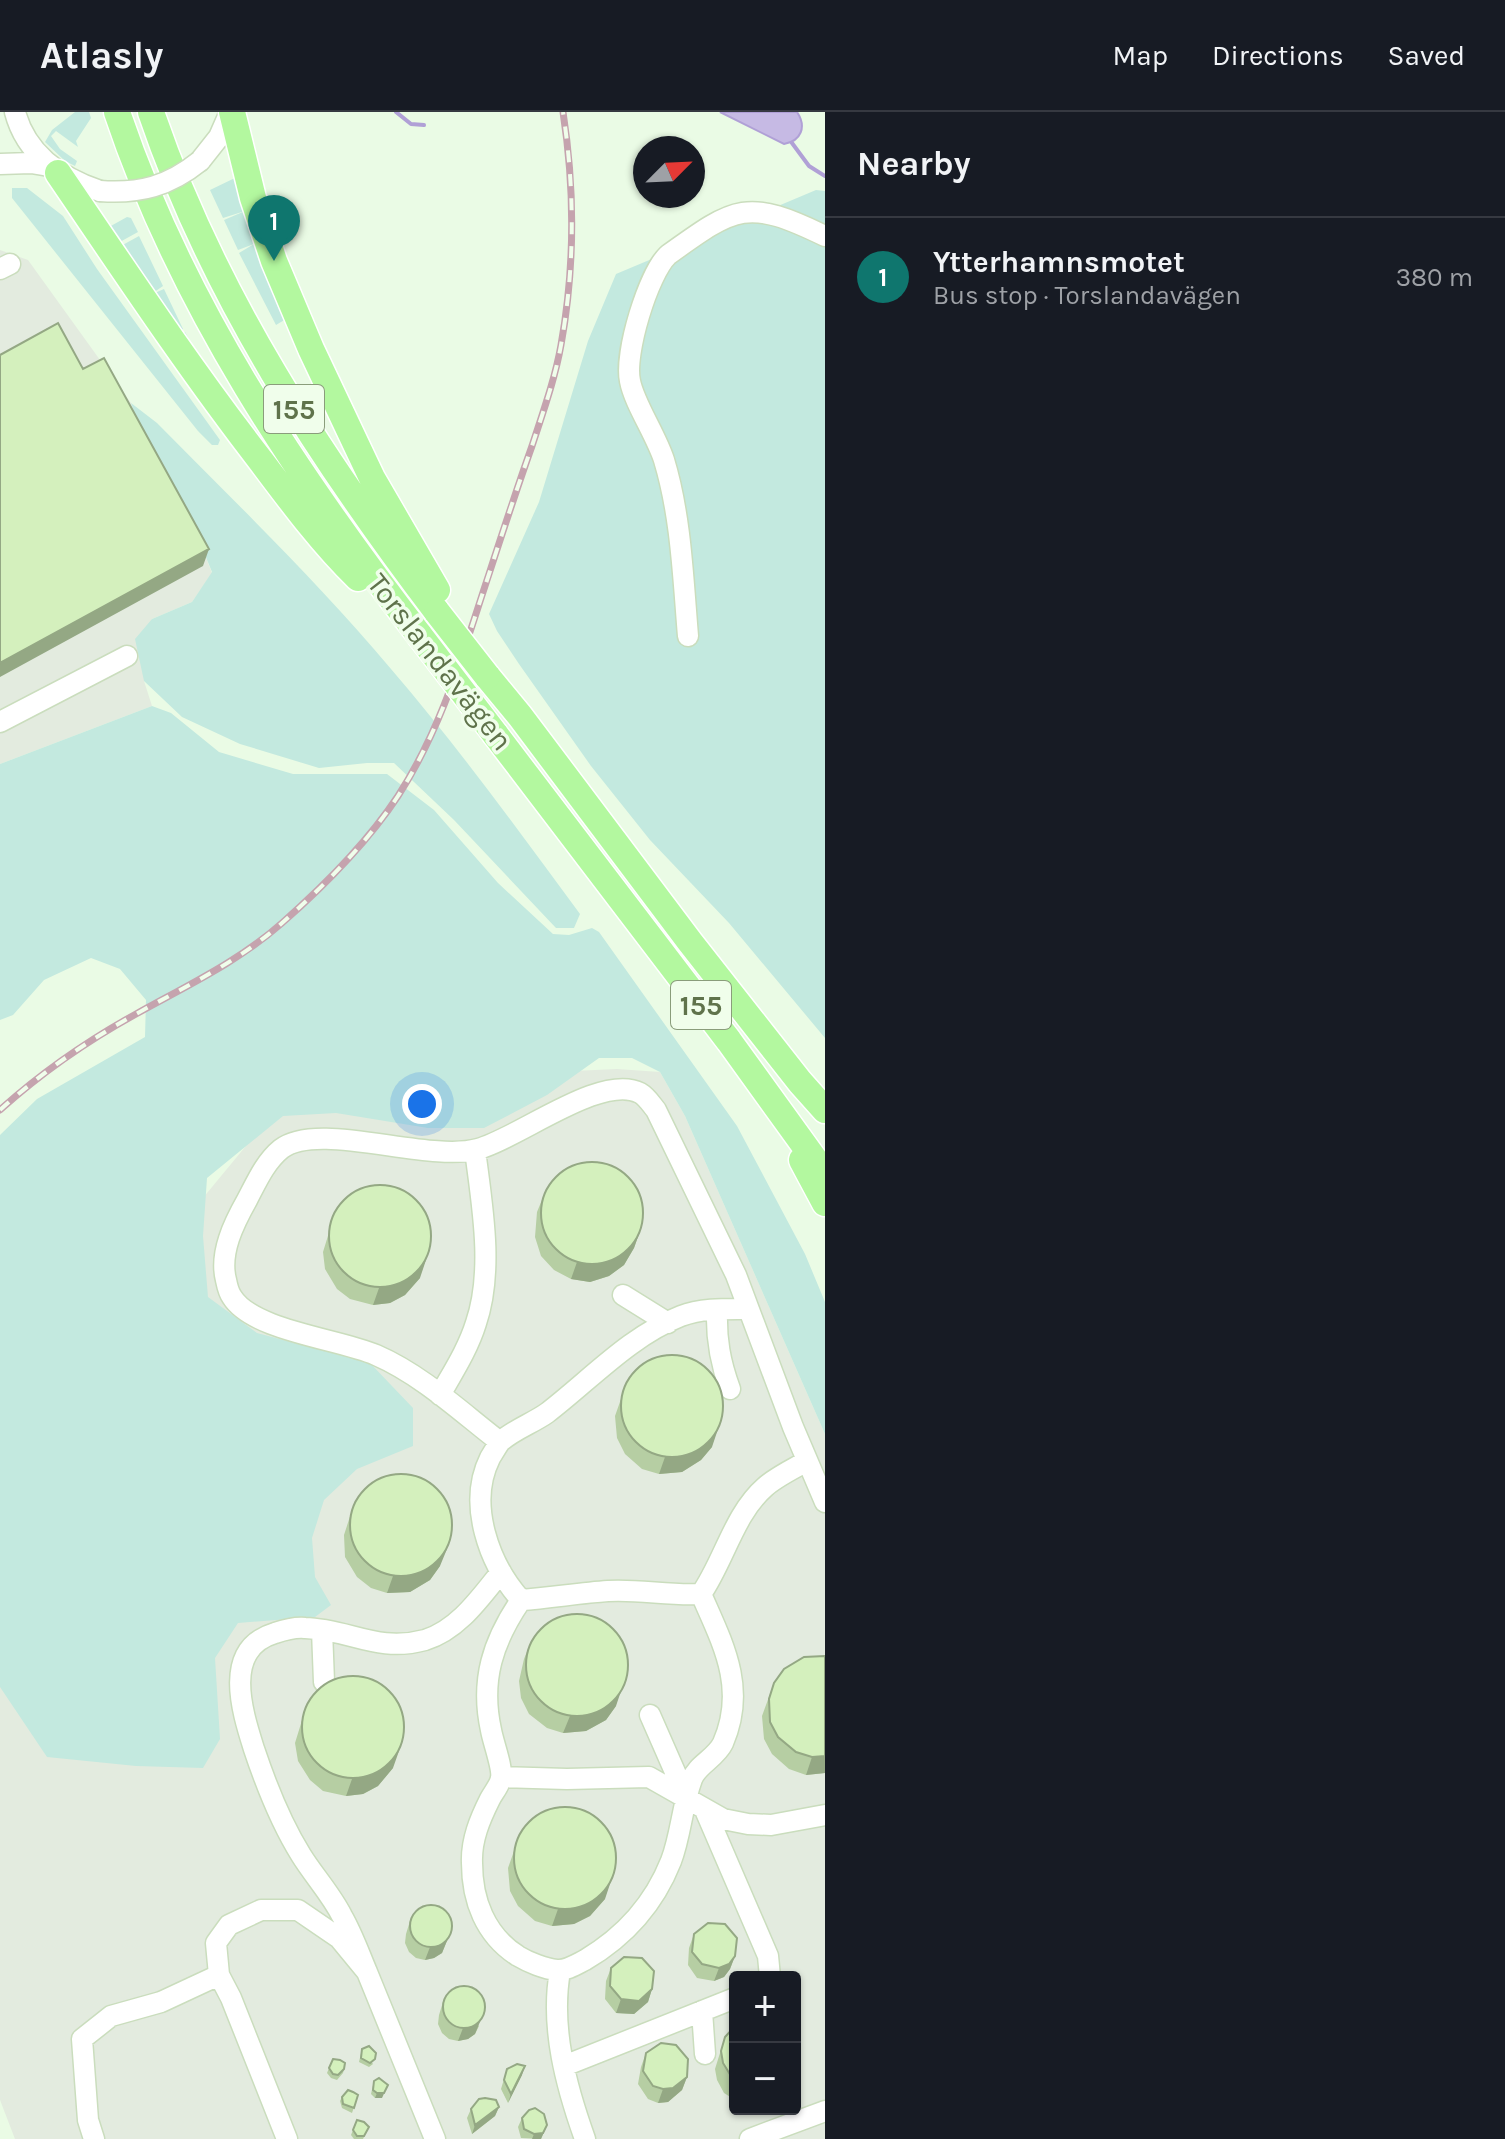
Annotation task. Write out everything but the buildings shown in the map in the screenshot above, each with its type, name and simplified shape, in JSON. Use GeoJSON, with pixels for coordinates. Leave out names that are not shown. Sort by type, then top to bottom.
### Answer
{"type":"FeatureCollection","features":[{"type":"Feature","properties":{"kind":"main road","name":"Torslandavägen"},"geometry":{"type":"LineString","coordinates":[[117,112],[173,250],[234,366],[306,482],[825,1174]]}},
{"type":"Feature","properties":{"kind":"main road","name":"Torslandavägen"},"geometry":{"type":"LineString","coordinates":[[151,112],[206,244],[254,339],[340,479],[442,609],[487,676],[653,894],[825,1110]]}},
{"type":"Feature","properties":{"kind":"main road"},"geometry":{"type":"LineString","coordinates":[[231,112],[253,198],[274,261],[311,349],[372,478],[442,609]]}},
{"type":"Feature","properties":{"kind":"main road"},"geometry":{"type":"LineString","coordinates":[[54,169],[208,393],[278,483],[344,565],[420,636]]}},
{"type":"Feature","properties":{"kind":"main road"},"geometry":{"type":"LineString","coordinates":[[800,1082],[825,1101]]}},
{"type":"Feature","properties":{"kind":"main road","name":"155"},"geometry":{"type":"LineString","coordinates":[[783,1114],[807,1172],[825,1203]]}},
{"type":"Feature","properties":{"kind":"street"},"geometry":{"type":"LineString","coordinates":[[15,112],[27,140],[54,169],[78,184],[100,191],[122,193],[154,188],[183,175],[200,161],[219,137],[231,112]]}},
{"type":"Feature","properties":{"kind":"street"},"geometry":{"type":"LineString","coordinates":[[0,164],[31,163],[54,169]]}},
{"type":"Feature","properties":{"kind":"street"},"geometry":{"type":"LineString","coordinates":[[688,636],[677,519],[668,475],[654,433],[630,381],[632,349],[649,282],[668,255],[715,223],[741,212],[780,215],[825,236]]}},
{"type":"Feature","properties":{"kind":"street"},"geometry":{"type":"LineString","coordinates":[[0,722],[127,656]]}},
{"type":"Feature","properties":{"kind":"street"},"geometry":{"type":"LineString","coordinates":[[500,1442],[408,1372],[376,1355],[267,1321],[245,1311],[231,1297],[225,1276],[226,1249],[239,1213],[267,1165],[281,1149],[302,1139],[322,1138],[436,1151],[475,1150],[590,1095],[630,1089],[643,1094],[656,1110],[715,1229],[825,1502]]}},
{"type":"Feature","properties":{"kind":"street"},"geometry":{"type":"LineString","coordinates":[[440,1395],[476,1323],[483,1288],[484,1252],[475,1150]]}},
{"type":"Feature","properties":{"kind":"street"},"geometry":{"type":"LineString","coordinates":[[623,1295],[668,1323]]}},
{"type":"Feature","properties":{"kind":"street"},"geometry":{"type":"LineString","coordinates":[[521,1600],[501,1572],[487,1543],[482,1490],[489,1460],[500,1442],[534,1423],[632,1344],[668,1323],[682,1316],[748,1309]]}},
{"type":"Feature","properties":{"kind":"street"},"geometry":{"type":"LineString","coordinates":[[717,1310],[716,1340],[730,1389]]}},
{"type":"Feature","properties":{"kind":"street"},"geometry":{"type":"LineString","coordinates":[[701,1594],[751,1502],[766,1486],[807,1461]]}},
{"type":"Feature","properties":{"kind":"street"},"geometry":{"type":"LineString","coordinates":[[435,2139],[342,1915],[300,1854],[279,1811],[244,1717],[241,1670],[246,1653],[258,1641],[270,1634],[295,1629],[322,1630],[378,1644],[423,1640],[442,1633],[459,1619],[501,1572]]}},
{"type":"Feature","properties":{"kind":"street"},"geometry":{"type":"LineString","coordinates":[[521,1600],[607,1591],[701,1594]]}},
{"type":"Feature","properties":{"kind":"street"},"geometry":{"type":"LineString","coordinates":[[521,1600],[497,1639],[488,1680],[490,1725],[501,1777],[482,1815],[471,1861],[477,1902],[491,1932],[503,1946],[521,1958],[560,1971],[598,1952],[636,1920],[670,1863],[693,1774],[722,1746],[735,1698],[724,1646],[701,1594]]}},
{"type":"Feature","properties":{"kind":"street"},"geometry":{"type":"LineString","coordinates":[[322,1630],[324,1682]]}},
{"type":"Feature","properties":{"kind":"street"},"geometry":{"type":"LineString","coordinates":[[650,1715],[686,1797]]}},
{"type":"Feature","properties":{"kind":"street"},"geometry":{"type":"LineString","coordinates":[[501,1777],[649,1777],[723,1819],[771,1825],[825,1815]]}},
{"type":"Feature","properties":{"kind":"street"},"geometry":{"type":"LineString","coordinates":[[705,1810],[768,1956],[769,1971]]}},
{"type":"Feature","properties":{"kind":"street"},"geometry":{"type":"LineString","coordinates":[[287,2139],[219,1975],[216,1943],[229,1925],[261,1910],[298,1910],[339,1938],[367,1972]]}},
{"type":"Feature","properties":{"kind":"street"},"geometry":{"type":"LineString","coordinates":[[560,1971],[555,1996],[556,2027],[573,2108],[585,2139]]}},
{"type":"Feature","properties":{"kind":"street"},"geometry":{"type":"LineString","coordinates":[[94,2139],[88,2120],[82,2039],[111,2016],[161,2002],[219,1975]]}},
{"type":"Feature","properties":{"kind":"street"},"geometry":{"type":"LineString","coordinates":[[564,2066],[729,2000]]}},
{"type":"Feature","properties":{"kind":"street"},"geometry":{"type":"LineString","coordinates":[[702,2011],[705,2054]]}},
{"type":"Feature","properties":{"kind":"street"},"geometry":{"type":"LineString","coordinates":[[750,2139],[825,2111]]}},
{"type":"Feature","properties":{"kind":"shaded area"},"geometry":{"type":"Polygon","coordinates":[[[75,112],[89,112],[91,118],[76,141],[78,147],[56,131],[51,136],[60,149],[77,161],[75,166],[45,142],[52,130],[75,112]]]}},
{"type":"Feature","properties":{"kind":"shaded area"},"geometry":{"type":"Polygon","coordinates":[[[720,112],[797,112],[802,128],[795,140],[784,144],[720,112]]]}},
{"type":"Feature","properties":{"kind":"shaded area"},"geometry":{"type":"Polygon","coordinates":[[[239,176],[286,319],[276,325],[239,253],[254,244],[238,250],[224,220],[245,211],[223,218],[210,190],[239,176]]]}},
{"type":"Feature","properties":{"kind":"shaded area"},"geometry":{"type":"Polygon","coordinates":[[[12,188],[27,188],[63,216],[97,269],[220,440],[218,445],[212,445],[198,431],[12,198],[12,188]]]}},
{"type":"Feature","properties":{"kind":"shaded area"},"geometry":{"type":"Polygon","coordinates":[[[816,190],[825,191],[825,1038],[729,923],[650,840],[591,766],[519,664],[489,614],[539,502],[588,341],[616,274],[816,190]]]}},
{"type":"Feature","properties":{"kind":"shaded area"},"geometry":{"type":"Polygon","coordinates":[[[127,217],[131,218],[138,232],[118,243],[119,247],[139,236],[163,286],[150,295],[164,289],[183,329],[177,335],[185,332],[207,372],[209,382],[107,233],[109,227],[127,217]]]}},
{"type":"Feature","properties":{"kind":"shaded area"},"geometry":{"type":"Polygon","coordinates":[[[0,250],[28,260],[131,403],[144,441],[203,550],[212,573],[192,602],[152,619],[144,681],[152,706],[0,764],[0,250]]]}},
{"type":"Feature","properties":{"kind":"shaded area"},"geometry":{"type":"Polygon","coordinates":[[[131,403],[157,423],[276,543],[391,669],[464,759],[580,914],[574,928],[556,928],[454,820],[394,763],[319,768],[240,744],[182,717],[144,681],[135,639],[152,619],[192,602],[212,572],[144,441],[131,403]]]}},
{"type":"Feature","properties":{"kind":"shaded area"},"geometry":{"type":"Polygon","coordinates":[[[152,706],[171,713],[219,752],[293,774],[387,774],[434,810],[498,883],[553,934],[569,935],[592,928],[599,932],[737,1126],[805,1254],[825,1302],[825,1434],[685,1116],[660,1072],[632,1058],[599,1058],[547,1095],[484,1128],[428,1128],[336,1113],[283,1116],[207,1178],[203,1236],[208,1297],[257,1333],[370,1363],[413,1408],[413,1446],[357,1469],[324,1500],[312,1538],[315,1577],[331,1605],[315,1617],[238,1623],[215,1658],[220,1739],[203,1768],[136,1766],[47,1757],[0,1687],[0,1135],[37,1099],[145,1037],[146,1000],[120,969],[91,958],[44,980],[13,1015],[0,1020],[0,764],[152,706]]]}},
{"type":"Feature","properties":{"kind":"shaded area"},"geometry":{"type":"Polygon","coordinates":[[[617,1069],[660,1072],[685,1116],[825,1434],[825,2139],[15,2139],[0,2100],[0,1467],[141,1273],[278,1107],[529,1073],[617,1069]]]}},
{"type":"Feature","properties":{"kind":"waterway"},"geometry":{"type":"LineString","coordinates":[[396,112],[411,124],[424,125]]}},
{"type":"Feature","properties":{"kind":"waterway"},"geometry":{"type":"LineString","coordinates":[[792,143],[809,166],[825,176]]}},
{"type":"Feature","properties":{"kind":"railway"},"geometry":{"type":"LineString","coordinates":[[0,1110],[82,1046],[211,973],[265,937],[359,847],[414,770],[440,716],[461,660],[558,358],[566,316],[572,228],[570,170],[563,112]]}},
{"type":"Feature","properties":{"kind":"place","name":"Ytterhamnsmotet"},"geometry":{"type":"Point","coordinates":[274,261]}}]}
